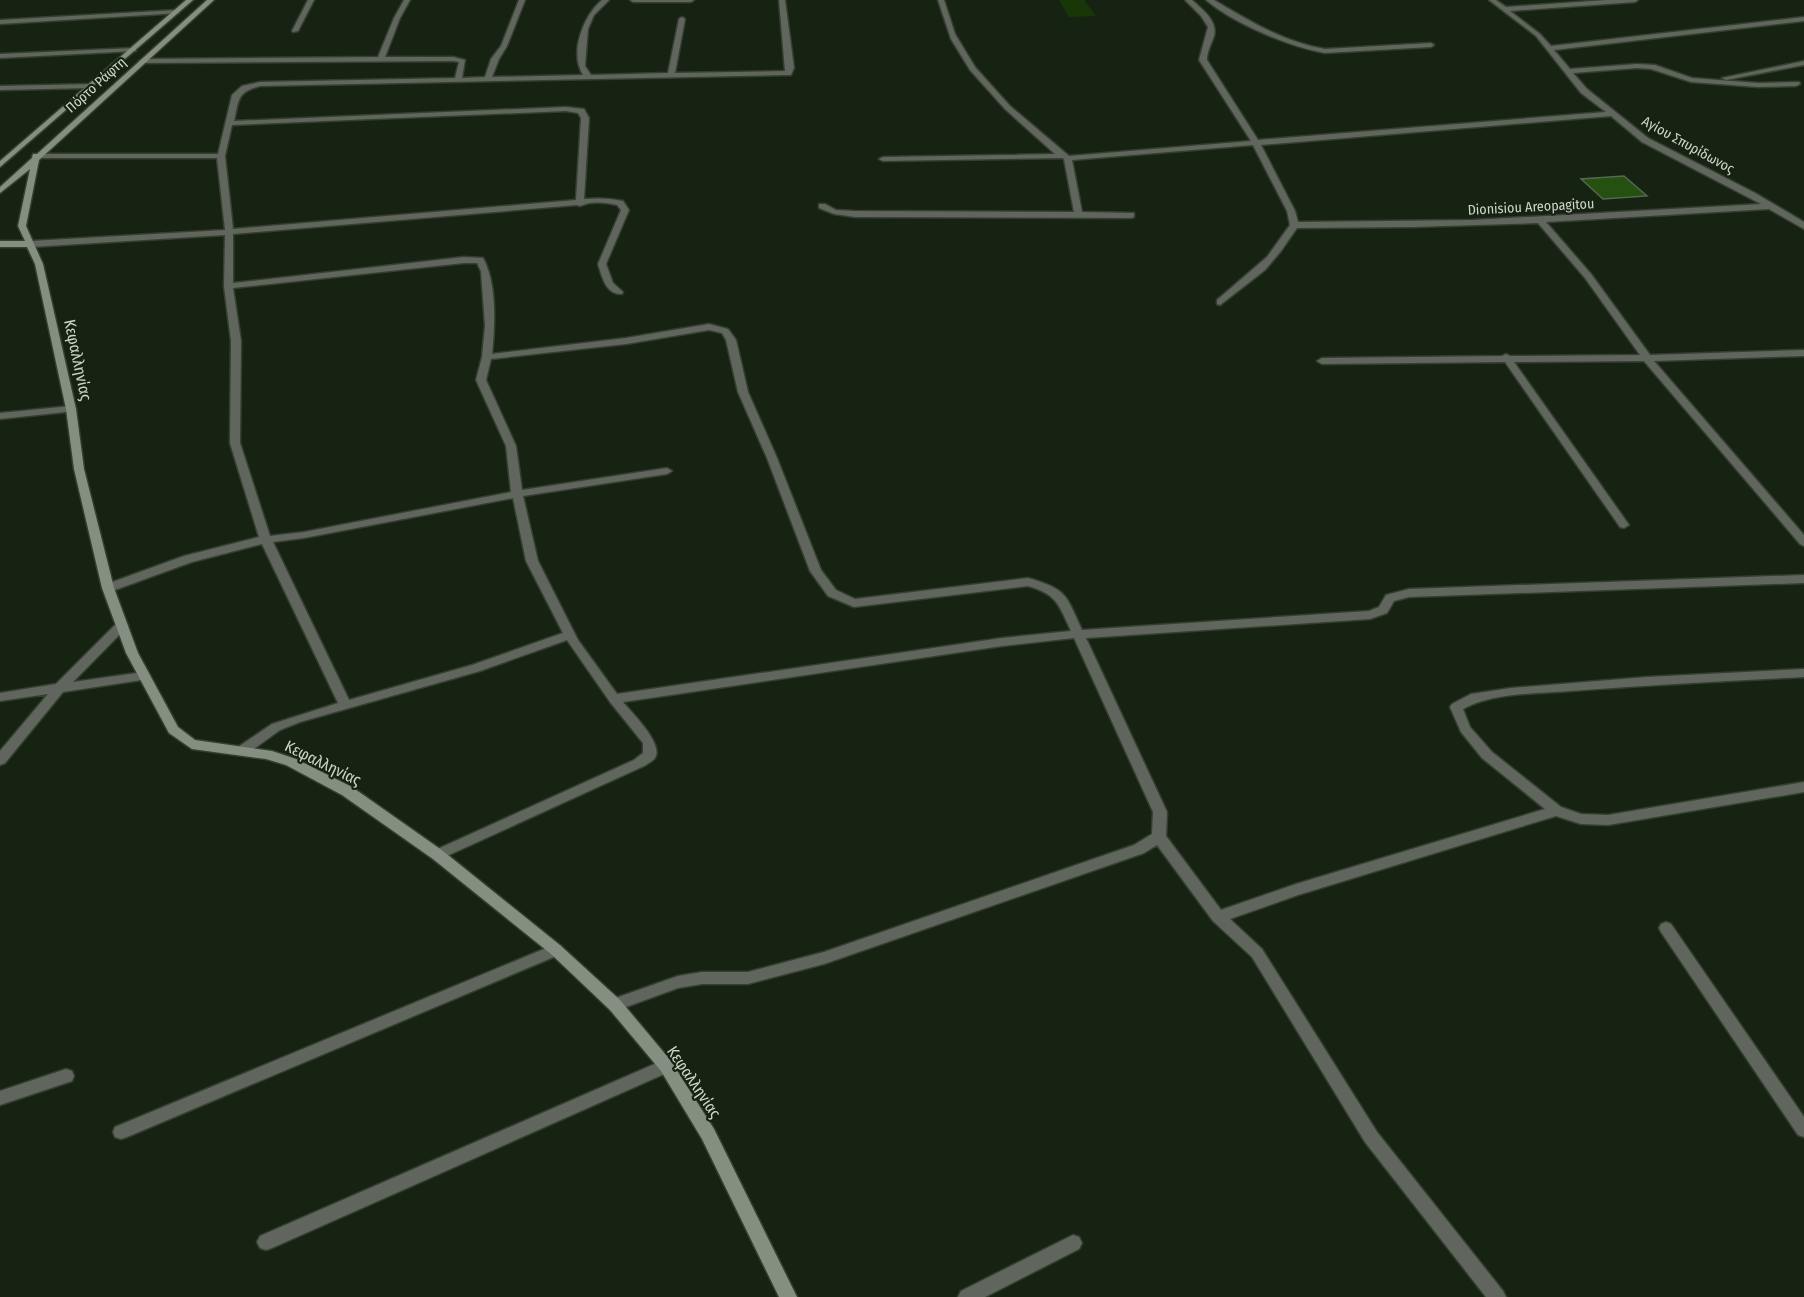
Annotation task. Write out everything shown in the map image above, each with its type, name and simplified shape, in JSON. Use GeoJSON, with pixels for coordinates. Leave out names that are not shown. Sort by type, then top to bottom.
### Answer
{"type":"FeatureCollection","features":[{"type":"Feature","properties":{"kind":"street","name":"Πόρτο Ράφτη"},"geometry":{"type":"LineString","coordinates":[[0,165],[190,0]]}},
{"type":"Feature","properties":{"kind":"street","name":"Πόρτο Ράφτη"},"geometry":{"type":"LineString","coordinates":[[0,191],[211,0]]}},
{"type":"Feature","properties":{"kind":"street"},"geometry":{"type":"LineString","coordinates":[[294,31],[312,0]]}},
{"type":"Feature","properties":{"kind":"street"},"geometry":{"type":"LineString","coordinates":[[381,58],[407,0]]}},
{"type":"Feature","properties":{"kind":"street"},"geometry":{"type":"LineString","coordinates":[[488,79],[522,0]]}},
{"type":"Feature","properties":{"kind":"street"},"geometry":{"type":"LineString","coordinates":[[590,78],[581,66],[585,24],[592,10],[606,0]]}},
{"type":"Feature","properties":{"kind":"street"},"geometry":{"type":"LineString","coordinates":[[633,0],[691,0]]}},
{"type":"Feature","properties":{"kind":"street"},"geometry":{"type":"LineString","coordinates":[[345,705],[266,540],[234,443],[236,341],[228,286],[229,232],[221,156],[236,95],[251,85],[788,73],[790,69],[782,0]]}},
{"type":"Feature","properties":{"kind":"street"},"geometry":{"type":"LineString","coordinates":[[941,0],[953,38],[967,61],[1023,122],[1051,143],[1064,157],[1077,214]]}},
{"type":"Feature","properties":{"kind":"street"},"geometry":{"type":"LineString","coordinates":[[1188,0],[1210,24],[1211,32],[1202,52],[1203,60],[1256,143],[1291,211],[1294,225],[1280,250],[1220,302]]}},
{"type":"Feature","properties":{"kind":"street"},"geometry":{"type":"LineString","coordinates":[[1209,0],[1257,28],[1311,49],[1325,51],[1431,45]]}},
{"type":"Feature","properties":{"kind":"street","name":"Αγίου Σπυρίδωνος"},"geometry":{"type":"LineString","coordinates":[[1492,0],[1530,28],[1551,48],[1584,91],[1612,114],[1661,149],[1790,216],[1804,226]]}},
{"type":"Feature","properties":{"kind":"street"},"geometry":{"type":"LineString","coordinates":[[1506,9],[1635,0]]}},
{"type":"Feature","properties":{"kind":"street"},"geometry":{"type":"LineString","coordinates":[[0,21],[177,12]]}},
{"type":"Feature","properties":{"kind":"street"},"geometry":{"type":"LineString","coordinates":[[1551,48],[1804,19]]}},
{"type":"Feature","properties":{"kind":"street"},"geometry":{"type":"LineString","coordinates":[[671,76],[682,20]]}},
{"type":"Feature","properties":{"kind":"street"},"geometry":{"type":"LineString","coordinates":[[0,56],[134,50]]}},
{"type":"Feature","properties":{"kind":"street"},"geometry":{"type":"LineString","coordinates":[[143,61],[422,58],[463,61],[458,79]]}},
{"type":"Feature","properties":{"kind":"street"},"geometry":{"type":"LineString","coordinates":[[413,80],[422,58]]}},
{"type":"Feature","properties":{"kind":"street"},"geometry":{"type":"LineString","coordinates":[[1718,81],[1804,63]]}},
{"type":"Feature","properties":{"kind":"street"},"geometry":{"type":"LineString","coordinates":[[1569,71],[1637,66],[1652,68],[1691,80],[1758,85],[1796,84]]}},
{"type":"Feature","properties":{"kind":"street"},"geometry":{"type":"LineString","coordinates":[[1772,69],[1804,89]]}},
{"type":"Feature","properties":{"kind":"street"},"geometry":{"type":"LineString","coordinates":[[0,88],[90,86]]}},
{"type":"Feature","properties":{"kind":"street"},"geometry":{"type":"LineString","coordinates":[[228,123],[566,109],[581,111],[585,118],[580,204]]}},
{"type":"Feature","properties":{"kind":"street"},"geometry":{"type":"LineString","coordinates":[[883,159],[1064,157],[1612,114]]}},
{"type":"Feature","properties":{"kind":"street"},"geometry":{"type":"LineString","coordinates":[[36,156],[221,156]]}},
{"type":"Feature","properties":{"kind":"street","name":"Κεφαλληνίας"},"geometry":{"type":"LineString","coordinates":[[36,156],[22,226],[39,264],[72,409],[78,469],[108,588],[132,653],[173,730],[192,744],[243,750],[283,759],[357,797],[438,855],[556,950],[615,1005],[666,1066],[708,1134],[788,1297]]}},
{"type":"Feature","properties":{"kind":"street"},"geometry":{"type":"LineString","coordinates":[[0,244],[229,232],[606,200],[620,203],[625,210],[602,264],[609,284],[619,292]]}},
{"type":"Feature","properties":{"kind":"street"},"geometry":{"type":"LineString","coordinates":[[822,206],[834,212],[855,213],[1131,215]]}},
{"type":"Feature","properties":{"kind":"street","name":"Dionisiou Areopagitou"},"geometry":{"type":"LineString","coordinates":[[1294,225],[1396,227],[1541,221],[1770,206]]}},
{"type":"Feature","properties":{"kind":"street"},"geometry":{"type":"LineString","coordinates":[[1790,216],[1804,214]]}},
{"type":"Feature","properties":{"kind":"street"},"geometry":{"type":"LineString","coordinates":[[1541,221],[1588,276],[1647,358],[1687,407],[1804,542]]}},
{"type":"Feature","properties":{"kind":"street"},"geometry":{"type":"LineString","coordinates":[[228,286],[464,260],[480,260],[485,271],[490,326],[487,357],[481,380],[511,446],[517,494],[532,561],[569,635],[614,699],[649,742],[650,755],[639,763],[438,855]]}},
{"type":"Feature","properties":{"kind":"street"},"geometry":{"type":"LineString","coordinates":[[487,357],[626,341],[709,327],[725,331],[731,340],[742,393],[772,458],[816,571],[832,593],[854,603],[1028,582],[1049,588],[1062,598],[1160,812],[1159,837],[1218,917],[1257,953],[1371,1137],[1497,1297]]}},
{"type":"Feature","properties":{"kind":"street"},"geometry":{"type":"LineString","coordinates":[[1323,361],[1506,357],[1647,358],[1804,353]]}},
{"type":"Feature","properties":{"kind":"street"},"geometry":{"type":"LineString","coordinates":[[1506,357],[1624,525]]}},
{"type":"Feature","properties":{"kind":"street"},"geometry":{"type":"LineString","coordinates":[[0,416],[72,409]]}},
{"type":"Feature","properties":{"kind":"street"},"geometry":{"type":"LineString","coordinates":[[108,588],[188,559],[266,540],[517,494],[667,471]]}},
{"type":"Feature","properties":{"kind":"street"},"geometry":{"type":"LineString","coordinates":[[614,699],[991,644],[1078,634],[1370,615],[1383,610],[1390,597],[1409,593],[1804,579]]}},
{"type":"Feature","properties":{"kind":"street"},"geometry":{"type":"LineString","coordinates":[[0,760],[59,689],[122,624]]}},
{"type":"Feature","properties":{"kind":"street"},"geometry":{"type":"LineString","coordinates":[[243,750],[276,727],[476,668],[569,635]]}},
{"type":"Feature","properties":{"kind":"street"},"geometry":{"type":"LineString","coordinates":[[1804,673],[1647,681],[1511,692],[1475,697],[1456,707],[1465,729],[1487,755],[1556,811],[1581,819],[1608,820],[1804,787]]}},
{"type":"Feature","properties":{"kind":"street"},"geometry":{"type":"LineString","coordinates":[[0,697],[144,675]]}},
{"type":"Feature","properties":{"kind":"street"},"geometry":{"type":"LineString","coordinates":[[1218,917],[1296,890],[1556,811]]}},
{"type":"Feature","properties":{"kind":"street"},"geometry":{"type":"LineString","coordinates":[[615,1005],[678,982],[702,978],[748,978],[824,958],[1139,849],[1159,837]]}},
{"type":"Feature","properties":{"kind":"street"},"geometry":{"type":"LineString","coordinates":[[1666,927],[1804,1130]]}},
{"type":"Feature","properties":{"kind":"street"},"geometry":{"type":"LineString","coordinates":[[121,1132],[556,950]]}},
{"type":"Feature","properties":{"kind":"street"},"geometry":{"type":"LineString","coordinates":[[266,1242],[666,1066]]}},
{"type":"Feature","properties":{"kind":"street"},"geometry":{"type":"LineString","coordinates":[[0,1098],[66,1076]]}},
{"type":"Feature","properties":{"kind":"street"},"geometry":{"type":"LineString","coordinates":[[967,1297],[1073,1243]]}},
{"type":"Feature","properties":{"kind":"green space"},"geometry":{"type":"Polygon","coordinates":[[[1059,0],[1084,0],[1096,16],[1069,17],[1059,0]]]}},
{"type":"Feature","properties":{"kind":"building"},"geometry":{"type":"Polygon","coordinates":[[[1624,176],[1647,196],[1603,199],[1581,179],[1624,176]]]}}]}
